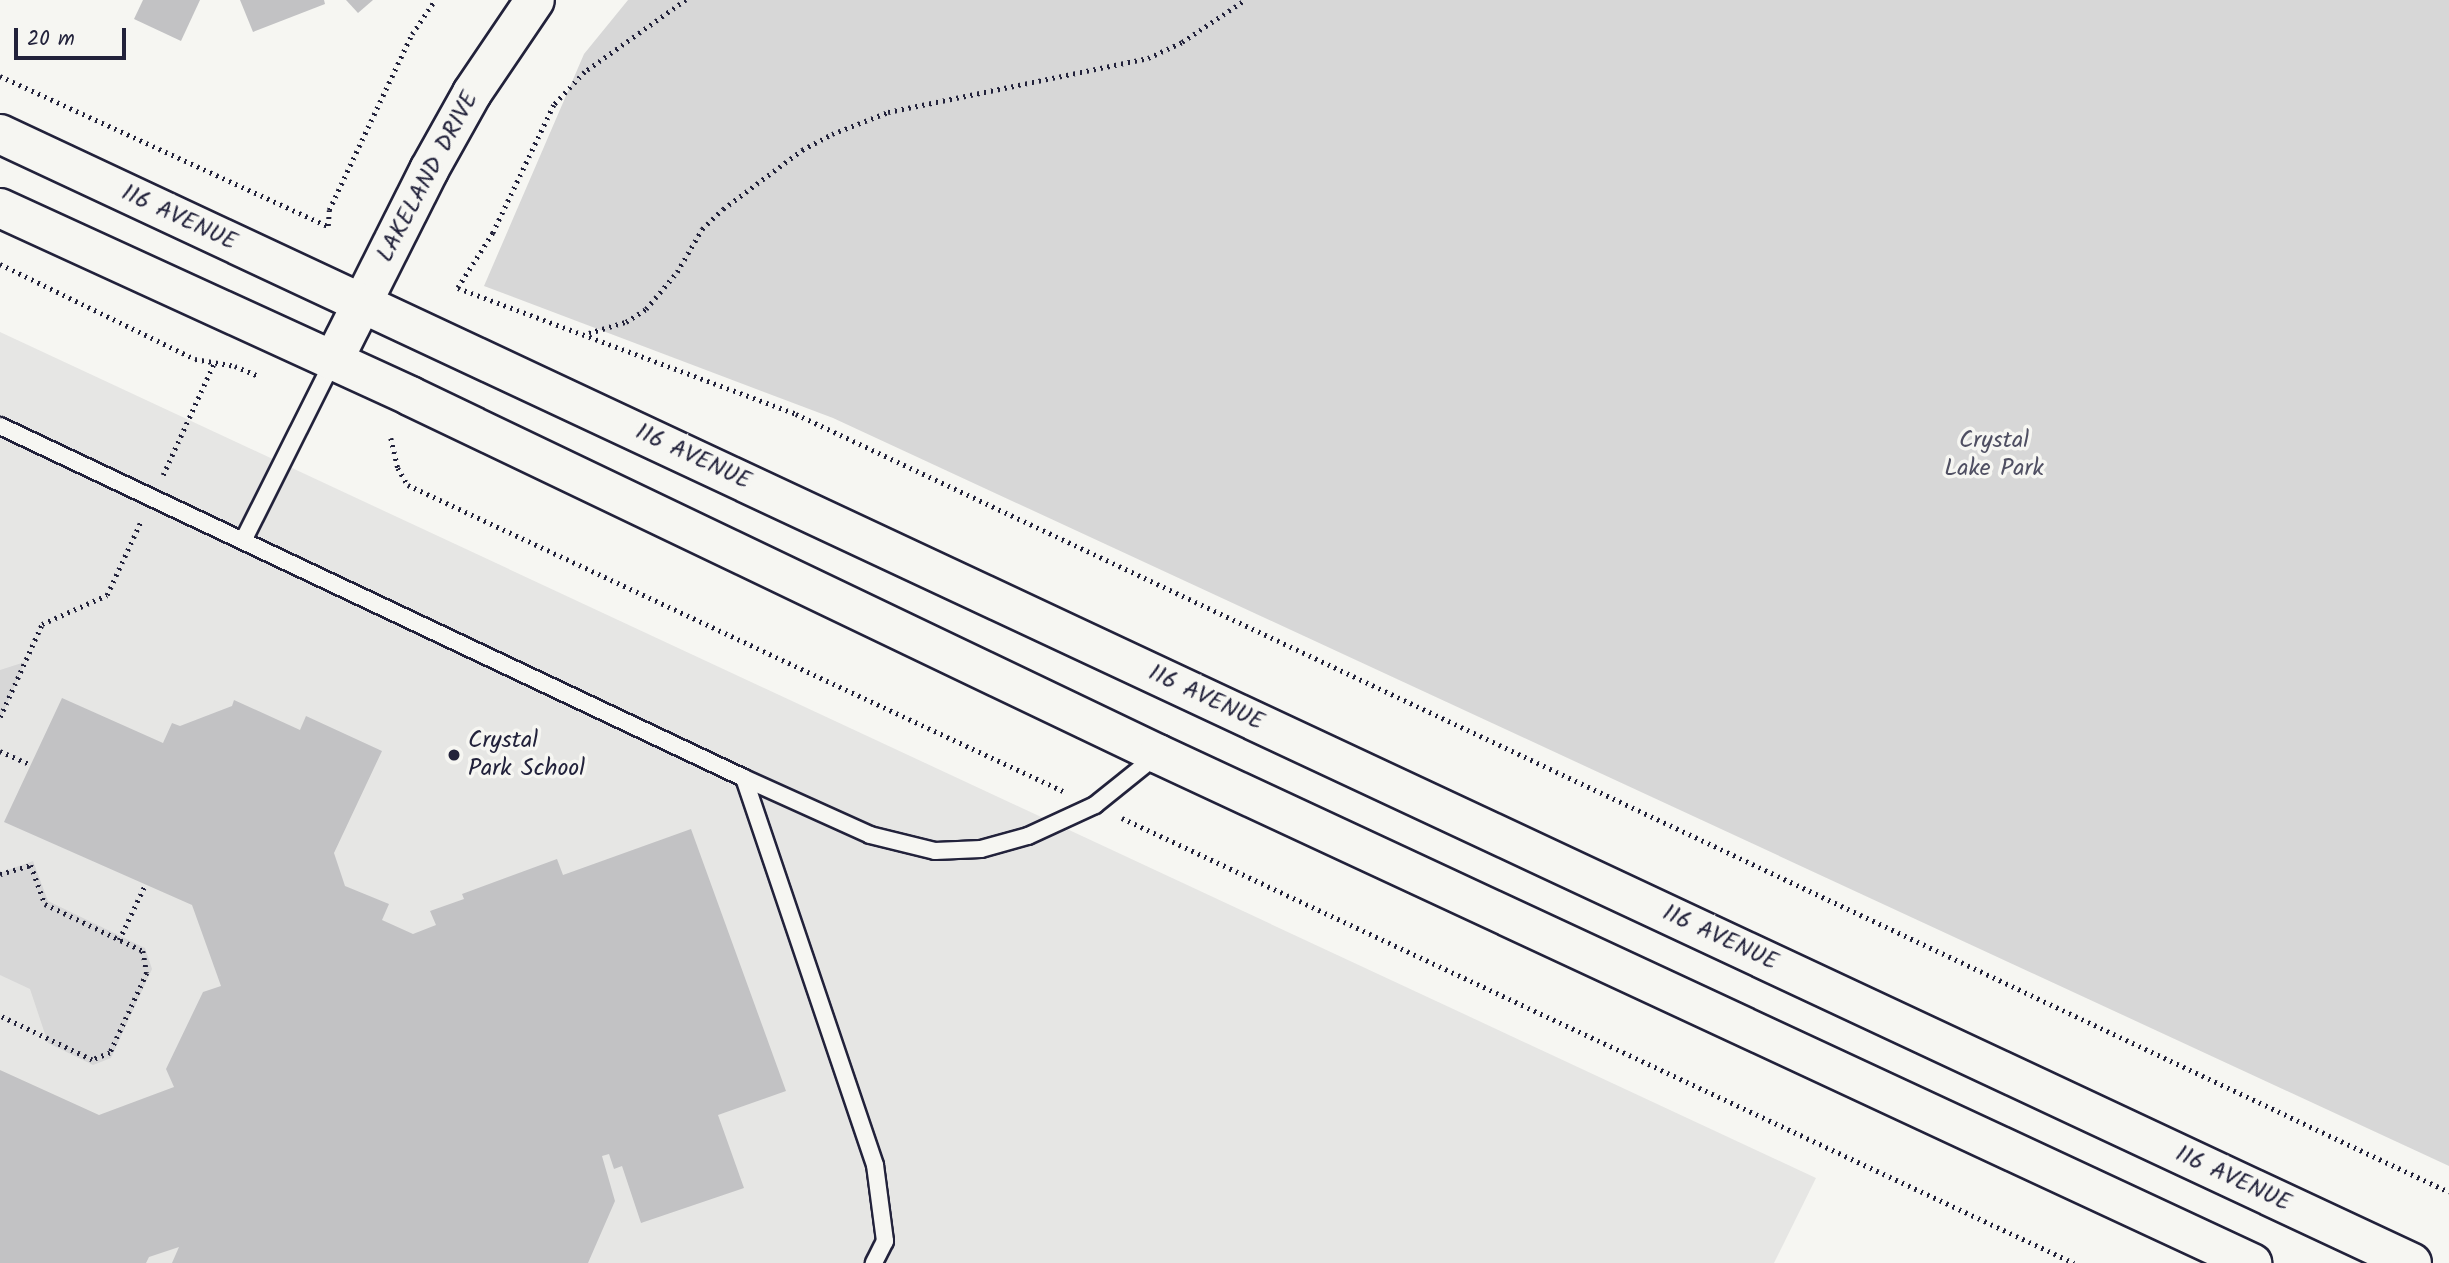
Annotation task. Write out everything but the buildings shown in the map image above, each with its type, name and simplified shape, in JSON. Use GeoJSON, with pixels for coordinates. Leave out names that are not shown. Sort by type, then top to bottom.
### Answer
{"type":"FeatureCollection","features":[{"type":"Feature","properties":{"kind":"main road","name":"LAKELAND DRIVE"},"geometry":{"type":"LineString","coordinates":[[334,361],[472,93],[535,0]]}},
{"type":"Feature","properties":{"kind":"main road","name":"116 AVENUE"},"geometry":{"type":"LineString","coordinates":[[0,134],[2412,1263]]}},
{"type":"Feature","properties":{"kind":"main road"},"geometry":{"type":"LineString","coordinates":[[0,208],[334,361],[1158,754],[2252,1263]]}},
{"type":"Feature","properties":{"kind":"lane"},"geometry":{"type":"LineString","coordinates":[[244,538],[334,361]]}},
{"type":"Feature","properties":{"kind":"lane"},"geometry":{"type":"LineString","coordinates":[[0,426],[244,538],[744,778],[870,835],[935,851],[981,849],[1028,836],[1095,805],[1158,754]]}},
{"type":"Feature","properties":{"kind":"lane"},"geometry":{"type":"LineString","coordinates":[[744,778],[876,1164],[885,1241],[874,1263]]}},
{"type":"Feature","properties":{"kind":"path"},"geometry":{"type":"LineString","coordinates":[[0,76],[328,226],[329,211],[412,34],[435,0]]}},
{"type":"Feature","properties":{"kind":"path"},"geometry":{"type":"LineString","coordinates":[[686,0],[585,72],[554,105],[493,233],[458,288],[589,333],[796,414],[2449,1192]]}},
{"type":"Feature","properties":{"kind":"path"},"geometry":{"type":"LineString","coordinates":[[589,333],[626,322],[646,309],[677,272],[702,229],[723,209],[802,150],[832,134],[888,112],[1148,58],[1182,42],[1245,0]]}},
{"type":"Feature","properties":{"kind":"path"},"geometry":{"type":"LineString","coordinates":[[0,264],[172,349],[214,363],[235,366],[258,376]]}},
{"type":"Feature","properties":{"kind":"path"},"geometry":{"type":"LineString","coordinates":[[0,717],[42,624],[107,595],[214,363]]}},
{"type":"Feature","properties":{"kind":"path"},"geometry":{"type":"LineString","coordinates":[[391,438],[398,468],[416,488],[2074,1263]]}},
{"type":"Feature","properties":{"kind":"path"},"geometry":{"type":"LineString","coordinates":[[0,751],[31,765]]}},
{"type":"Feature","properties":{"kind":"path"},"geometry":{"type":"LineString","coordinates":[[0,874],[31,865],[45,904],[143,951],[147,973],[110,1053],[92,1060],[0,1016]]}},
{"type":"Feature","properties":{"kind":"path"},"geometry":{"type":"LineString","coordinates":[[119,940],[145,885]]}},
{"type":"Feature","properties":{"kind":"shaded area","name":"Crystal Park School"},"geometry":{"type":"Polygon","coordinates":[[[0,332],[1816,1178],[1774,1263],[0,1263],[0,332]]]}},
{"type":"Feature","properties":{"kind":"green space","name":"Crystal Lake Park"},"geometry":{"type":"Polygon","coordinates":[[[628,0],[2449,0],[2449,1166],[833,418],[484,286],[584,54],[628,0]]]}},
{"type":"Feature","properties":{"kind":"green space"},"geometry":{"type":"Polygon","coordinates":[[[25,662],[0,720],[0,670],[25,662]]]}},
{"type":"Feature","properties":{"kind":"green space"},"geometry":{"type":"Polygon","coordinates":[[[33,861],[48,901],[145,948],[152,969],[111,1058],[93,1065],[48,1043],[30,989],[0,975],[0,873],[33,861]]]}},
{"type":"Feature","properties":{"kind":"place","name":"Crystal Park School"},"geometry":{"type":"Point","coordinates":[454,755]}}]}
